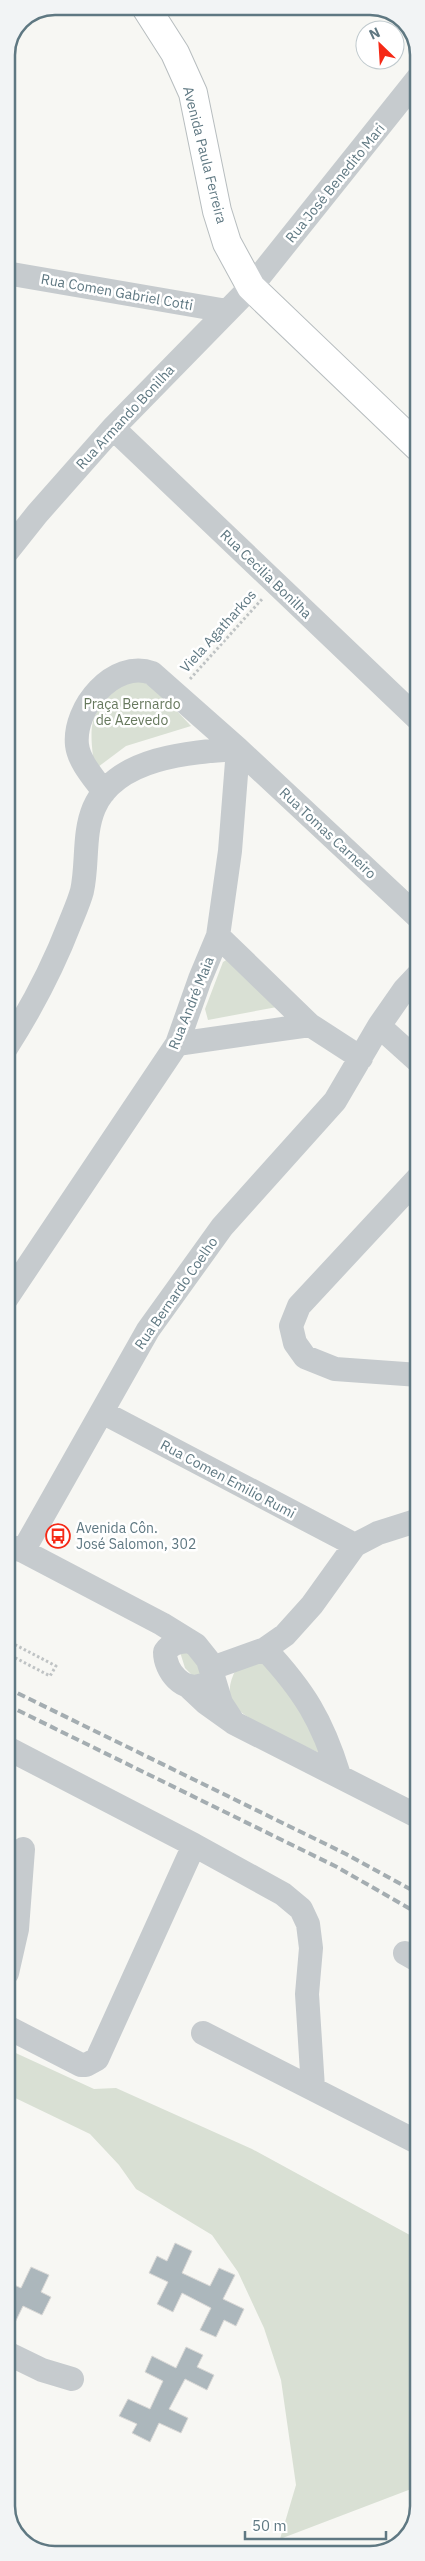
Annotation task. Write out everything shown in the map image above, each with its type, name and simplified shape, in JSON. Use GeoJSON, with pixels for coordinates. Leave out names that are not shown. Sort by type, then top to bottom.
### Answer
{"type":"FeatureCollection","features":[{"type":"Feature","properties":{"kind":"main road","name":"Avenida Paula Ferreira"},"geometry":{"type":"LineString","coordinates":[[151,15],[175,53],[193,93],[217,211],[227,242],[251,287],[410,439]]}},
{"type":"Feature","properties":{"kind":"street","name":"Rua José Benedito Mari"},"geometry":{"type":"LineString","coordinates":[[251,287],[410,88]]}},
{"type":"Feature","properties":{"kind":"street","name":"Rua Comen Gabriel Cotti"},"geometry":{"type":"LineString","coordinates":[[15,275],[228,311]]}},
{"type":"Feature","properties":{"kind":"street","name":"Rua Armando Bonilha"},"geometry":{"type":"LineString","coordinates":[[15,542],[113,428],[251,287]]}},
{"type":"Feature","properties":{"kind":"street","name":"Rua Cecilia Bonilha"},"geometry":{"type":"LineString","coordinates":[[113,428],[410,711]]}},
{"type":"Feature","properties":{"kind":"street"},"geometry":{"type":"LineString","coordinates":[[104,792],[87,769],[77,747],[77,731],[82,714],[98,691],[113,678],[132,671],[144,670],[152,673],[238,749]]}},
{"type":"Feature","properties":{"kind":"street"},"geometry":{"type":"LineString","coordinates":[[15,1032],[55,960],[79,900],[82,891],[89,828],[94,809],[104,792],[114,780],[157,762],[178,756],[238,749]]}},
{"type":"Feature","properties":{"kind":"street","name":"Rua Tomas Carneiro"},"geometry":{"type":"LineString","coordinates":[[238,749],[410,910]]}},
{"type":"Feature","properties":{"kind":"street","name":"Rua André Maia"},"geometry":{"type":"LineString","coordinates":[[15,1286],[177,1044],[200,979],[218,936],[230,850],[238,749]]}},
{"type":"Feature","properties":{"kind":"street"},"geometry":{"type":"LineString","coordinates":[[218,936],[310,1026],[361,1058],[379,1026],[410,983]]}},
{"type":"Feature","properties":{"kind":"street"},"geometry":{"type":"LineString","coordinates":[[177,1044],[310,1026]]}},
{"type":"Feature","properties":{"kind":"street"},"geometry":{"type":"LineString","coordinates":[[379,1026],[410,1055]]}},
{"type":"Feature","properties":{"kind":"street","name":"Rua Bernardo Coelho"},"geometry":{"type":"LineString","coordinates":[[15,1548],[102,1412],[148,1330],[222,1227],[335,1101],[361,1058]]}},
{"type":"Feature","properties":{"kind":"street"},"geometry":{"type":"LineString","coordinates":[[410,1186],[299,1306],[291,1326],[295,1343],[305,1357],[335,1368],[410,1370]]}},
{"type":"Feature","properties":{"kind":"street","name":"Rua Comen Emilio Rumi"},"geometry":{"type":"LineString","coordinates":[[102,1412],[355,1545]]}},
{"type":"Feature","properties":{"kind":"street"},"geometry":{"type":"LineString","coordinates":[[190,1687],[206,1684],[212,1671],[264,1649],[285,1635],[312,1605],[355,1545],[378,1532],[410,1523]]}},
{"type":"Feature","properties":{"kind":"street"},"geometry":{"type":"LineString","coordinates":[[15,1548],[162,1624],[201,1650],[212,1671],[222,1703],[234,1723]]}},
{"type":"Feature","properties":{"kind":"street"},"geometry":{"type":"LineString","coordinates":[[137,1612],[165,1652],[170,1669],[180,1682],[190,1687],[206,1703],[234,1723],[410,1812]]}},
{"type":"Feature","properties":{"kind":"street"},"geometry":{"type":"LineString","coordinates":[[165,1652],[173,1644],[188,1641]]}},
{"type":"Feature","properties":{"kind":"street"},"geometry":{"type":"LineString","coordinates":[[264,1649],[284,1669],[319,1718],[339,1775]]}},
{"type":"Feature","properties":{"kind":"street"},"geometry":{"type":"LineString","coordinates":[[15,1753],[194,1845],[283,1894],[301,1909],[308,1924],[312,1948],[307,1994],[313,2088]]}},
{"type":"Feature","properties":{"kind":"street"},"geometry":{"type":"LineString","coordinates":[[15,2032],[81,2065],[86,2065],[98,2058],[194,1845]]}},
{"type":"Feature","properties":{"kind":"street"},"geometry":{"type":"LineString","coordinates":[[15,1937],[24,1849]]}},
{"type":"Feature","properties":{"kind":"street"},"geometry":{"type":"LineString","coordinates":[[203,2033],[410,2137]]}},
{"type":"Feature","properties":{"kind":"street"},"geometry":{"type":"LineString","coordinates":[[15,2357],[42,2370],[72,2379]]}},
{"type":"Feature","properties":{"kind":"path","name":"Viela Agatharkos"},"geometry":{"type":"LineString","coordinates":[[177,694],[276,583]]}},
{"type":"Feature","properties":{"kind":"path"},"geometry":{"type":"LineString","coordinates":[[15,1645],[56,1666],[50,1676],[15,1657]]}},
{"type":"Feature","properties":{"kind":"green space","name":"Praça Bernardo de Azevedo"},"geometry":{"type":"Polygon","coordinates":[[[142,681],[158,691],[191,726],[126,746],[98,767],[94,764],[92,726],[98,709],[124,682],[142,681]]]}},
{"type":"Feature","properties":{"kind":"green space"},"geometry":{"type":"Polygon","coordinates":[[[228,959],[277,1007],[208,1020],[205,1009],[223,962],[228,959]]]}},
{"type":"Feature","properties":{"kind":"green space"},"geometry":{"type":"Polygon","coordinates":[[[186,1648],[209,1672],[196,1679],[185,1668],[180,1652],[186,1648]]]}},
{"type":"Feature","properties":{"kind":"green space"},"geometry":{"type":"Polygon","coordinates":[[[258,1660],[273,1666],[328,1757],[251,1719],[235,1706],[232,1701],[230,1687],[236,1669],[258,1660]]]}},
{"type":"Feature","properties":{"kind":"green space"},"geometry":{"type":"Polygon","coordinates":[[[15,2053],[94,2089],[116,2088],[252,2149],[410,2235],[410,2489],[280,2539],[296,2485],[281,2380],[264,2328],[238,2272],[212,2235],[136,2189],[119,2165],[90,2134],[15,2098],[15,2053]]]}},
{"type":"Feature","properties":{"kind":"building"},"geometry":{"type":"Polygon","coordinates":[[[175,2243],[192,2251],[182,2273],[210,2286],[219,2268],[235,2275],[223,2299],[244,2309],[236,2326],[224,2320],[216,2337],[200,2330],[211,2308],[182,2293],[173,2312],[157,2304],[168,2282],[149,2273],[157,2256],[167,2261],[175,2243]]]}},
{"type":"Feature","properties":{"kind":"building"},"geometry":{"type":"Polygon","coordinates":[[[31,2267],[49,2275],[41,2292],[51,2297],[42,2315],[23,2306],[15,2322],[15,2285],[21,2288],[31,2267]]]}},
{"type":"Feature","properties":{"kind":"building"},"geometry":{"type":"Polygon","coordinates":[[[186,2347],[203,2355],[197,2367],[214,2375],[207,2390],[185,2379],[169,2409],[188,2418],[181,2433],[159,2423],[150,2442],[132,2433],[137,2424],[119,2416],[128,2399],[150,2409],[163,2381],[145,2372],[152,2356],[176,2368],[186,2347]]]}},
{"type":"Feature","properties":{"kind":"railway"},"geometry":{"type":"LineString","coordinates":[[15,1692],[346,1854],[410,1889]]}},
{"type":"Feature","properties":{"kind":"railway"},"geometry":{"type":"LineString","coordinates":[[15,1709],[337,1867],[410,1909]]}},
{"type":"Feature","properties":{"kind":"place","name":"Avenida Côn. José Salomon, 302"},"geometry":{"type":"Point","coordinates":[58,1536]}}]}
